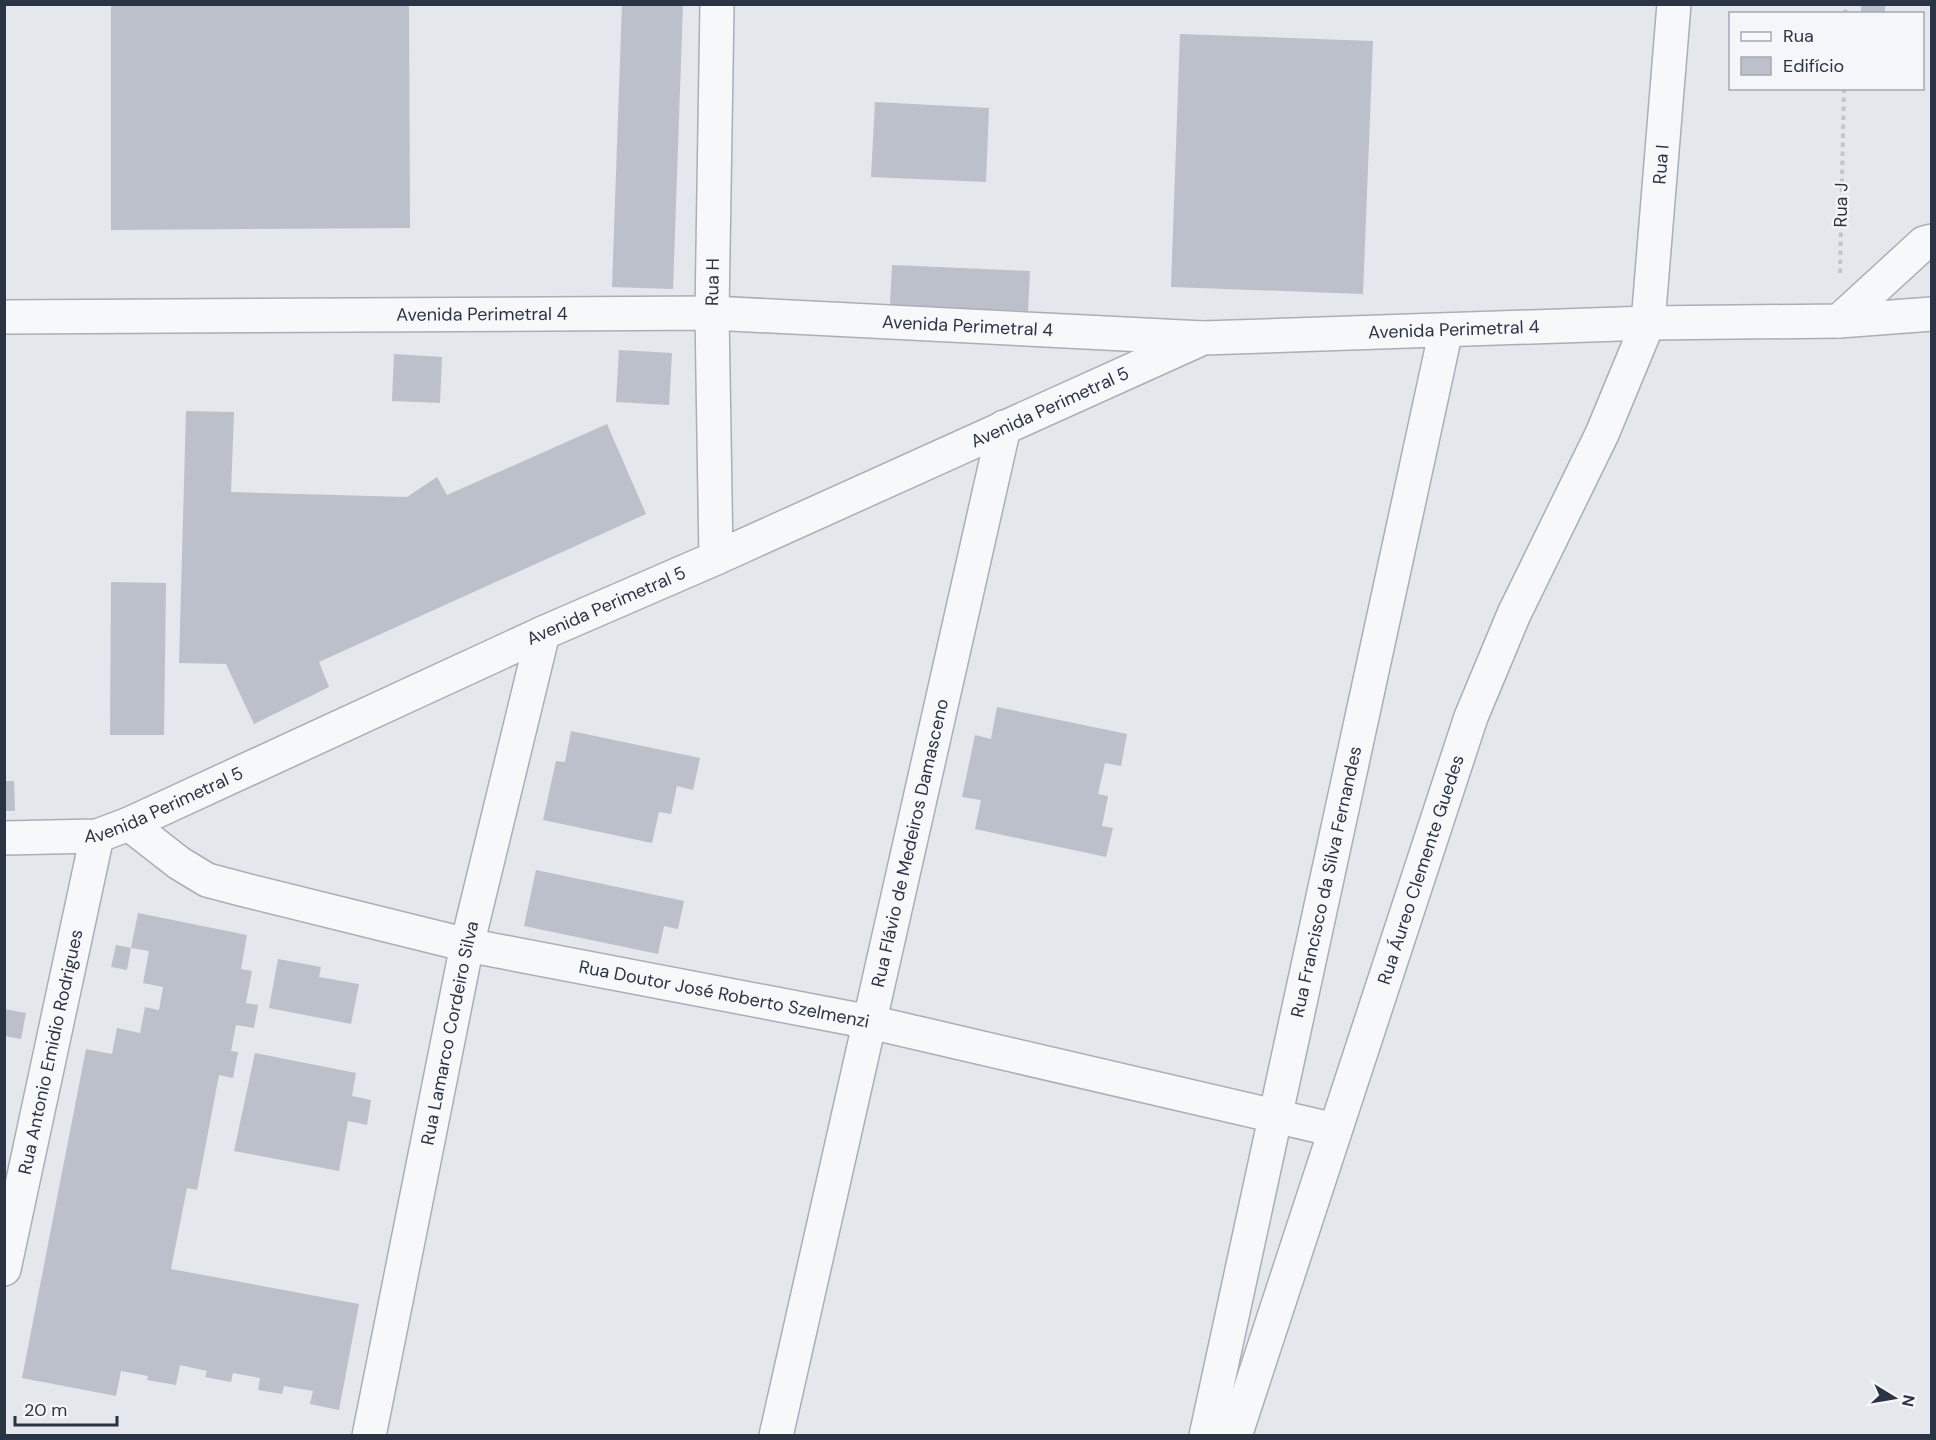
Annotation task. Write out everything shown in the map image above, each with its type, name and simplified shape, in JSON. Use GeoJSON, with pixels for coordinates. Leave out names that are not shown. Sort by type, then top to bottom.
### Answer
{"type":"FeatureCollection","features":[{"type":"Feature","properties":{"kind":"street","name":"Rua H"},"geometry":{"type":"LineString","coordinates":[[716,558],[712,313],[717,4]]}},
{"type":"Feature","properties":{"kind":"street","name":"Rua I"},"geometry":{"type":"LineString","coordinates":[[1648,322],[1674,4]]}},
{"type":"Feature","properties":{"kind":"street"},"geometry":{"type":"LineString","coordinates":[[1839,321],[1924,243],[1932,240]]}},
{"type":"Feature","properties":{"kind":"street","name":"Avenida Perimetral 4"},"geometry":{"type":"LineString","coordinates":[[4,317],[712,313],[1203,338],[1648,322],[1839,321],[1932,314]]}},
{"type":"Feature","properties":{"kind":"street","name":"Rua Áureo Clemente Guedes"},"geometry":{"type":"LineString","coordinates":[[1235,1436],[1471,717],[1514,614],[1602,434],[1648,322]]}},
{"type":"Feature","properties":{"kind":"street","name":"Rua Francisco da Silva Fernandes"},"geometry":{"type":"LineString","coordinates":[[1206,1436],[1446,330]]}},
{"type":"Feature","properties":{"kind":"street","name":"Avenida Perimetral 5"},"geometry":{"type":"LineString","coordinates":[[4,838],[98,836],[129,824],[543,633],[716,558],[1203,338]]}},
{"type":"Feature","properties":{"kind":"street","name":"Rua Flávio de Medeiros Damasceno"},"geometry":{"type":"LineString","coordinates":[[776,1436],[1004,427]]}},
{"type":"Feature","properties":{"kind":"street","name":"Rua Lamarco Cordeiro Silva"},"geometry":{"type":"LineString","coordinates":[[369,1436],[467,945],[543,633]]}},
{"type":"Feature","properties":{"kind":"street","name":"Rua Doutor José Roberto Szelmenzi"},"geometry":{"type":"LineString","coordinates":[[129,824],[179,863],[207,880],[467,945],[870,1023],[1335,1130]]}},
{"type":"Feature","properties":{"kind":"street","name":"Rua Antonio Emidio Rodrigues"},"geometry":{"type":"LineString","coordinates":[[4,1269],[98,836]]}},
{"type":"Feature","properties":{"kind":"path","name":"Rua J"},"geometry":{"type":"LineString","coordinates":[[1839,321],[1844,90]]}},
{"type":"Feature","properties":{"kind":"building"},"geometry":{"type":"Polygon","coordinates":[[[111,4],[409,4],[410,228],[111,230],[111,4]]]}},
{"type":"Feature","properties":{"kind":"building"},"geometry":{"type":"Polygon","coordinates":[[[622,4],[683,4],[673,289],[612,287],[622,4]]]}},
{"type":"Feature","properties":{"kind":"building"},"geometry":{"type":"Polygon","coordinates":[[[1861,4],[1885,4],[1885,12],[1861,12],[1861,4]]]}},
{"type":"Feature","properties":{"kind":"building"},"geometry":{"type":"Polygon","coordinates":[[[1180,34],[1373,41],[1363,294],[1171,287],[1180,34]]]}},
{"type":"Feature","properties":{"kind":"building"},"geometry":{"type":"Polygon","coordinates":[[[875,102],[989,108],[986,182],[871,177],[875,102]]]}},
{"type":"Feature","properties":{"kind":"building"},"geometry":{"type":"Polygon","coordinates":[[[892,265],[1030,271],[1028,311],[890,305],[892,265]]]}},
{"type":"Feature","properties":{"kind":"building"},"geometry":{"type":"Polygon","coordinates":[[[619,350],[672,353],[669,405],[616,402],[619,350]]]}},
{"type":"Feature","properties":{"kind":"building"},"geometry":{"type":"Polygon","coordinates":[[[394,354],[442,357],[440,403],[392,401],[394,354]]]}},
{"type":"Feature","properties":{"kind":"building"},"geometry":{"type":"Polygon","coordinates":[[[186,411],[234,412],[231,492],[407,497],[437,477],[447,495],[607,424],[646,514],[319,662],[329,687],[254,724],[226,664],[179,663],[186,411]]]}},
{"type":"Feature","properties":{"kind":"building"},"geometry":{"type":"Polygon","coordinates":[[[111,582],[166,583],[164,735],[110,735],[111,582]]]}},
{"type":"Feature","properties":{"kind":"building"},"geometry":{"type":"Polygon","coordinates":[[[997,707],[1127,734],[1121,766],[1105,763],[1098,794],[1108,796],[1102,826],[1113,828],[1106,857],[975,829],[981,800],[962,797],[975,735],[991,739],[997,707]]]}},
{"type":"Feature","properties":{"kind":"building"},"geometry":{"type":"Polygon","coordinates":[[[571,731],[700,758],[693,790],[677,786],[671,814],[659,812],[652,843],[543,820],[556,761],[565,762],[571,731]]]}},
{"type":"Feature","properties":{"kind":"building"},"geometry":{"type":"Polygon","coordinates":[[[4,781],[14,781],[15,811],[4,811],[4,781]]]}},
{"type":"Feature","properties":{"kind":"building"},"geometry":{"type":"Polygon","coordinates":[[[536,870],[684,901],[678,929],[664,926],[658,954],[524,926],[536,870]]]}},
{"type":"Feature","properties":{"kind":"building"},"geometry":{"type":"Polygon","coordinates":[[[138,913],[247,935],[241,969],[252,971],[246,1003],[258,1005],[254,1028],[236,1025],[231,1051],[238,1052],[233,1078],[219,1075],[197,1190],[187,1188],[171,1269],[359,1304],[339,1410],[310,1404],[313,1391],[284,1386],[282,1394],[258,1390],[260,1378],[233,1373],[231,1382],[205,1377],[207,1371],[180,1365],[176,1385],[147,1380],[148,1376],[121,1371],[116,1396],[22,1378],[86,1049],[112,1054],[117,1028],[140,1033],[145,1007],[159,1010],[163,987],[143,983],[149,951],[131,948],[138,913]]]}},
{"type":"Feature","properties":{"kind":"building"},"geometry":{"type":"Polygon","coordinates":[[[116,945],[131,948],[127,970],[111,967],[116,945]]]}},
{"type":"Feature","properties":{"kind":"building"},"geometry":{"type":"Polygon","coordinates":[[[278,959],[321,967],[319,977],[359,984],[351,1024],[269,1008],[278,959]]]}},
{"type":"Feature","properties":{"kind":"building"},"geometry":{"type":"Polygon","coordinates":[[[4,1009],[26,1013],[21,1039],[4,1036],[4,1009]]]}},
{"type":"Feature","properties":{"kind":"building"},"geometry":{"type":"Polygon","coordinates":[[[255,1053],[356,1073],[352,1096],[371,1100],[367,1125],[348,1121],[339,1171],[234,1151],[255,1053]]]}}]}
